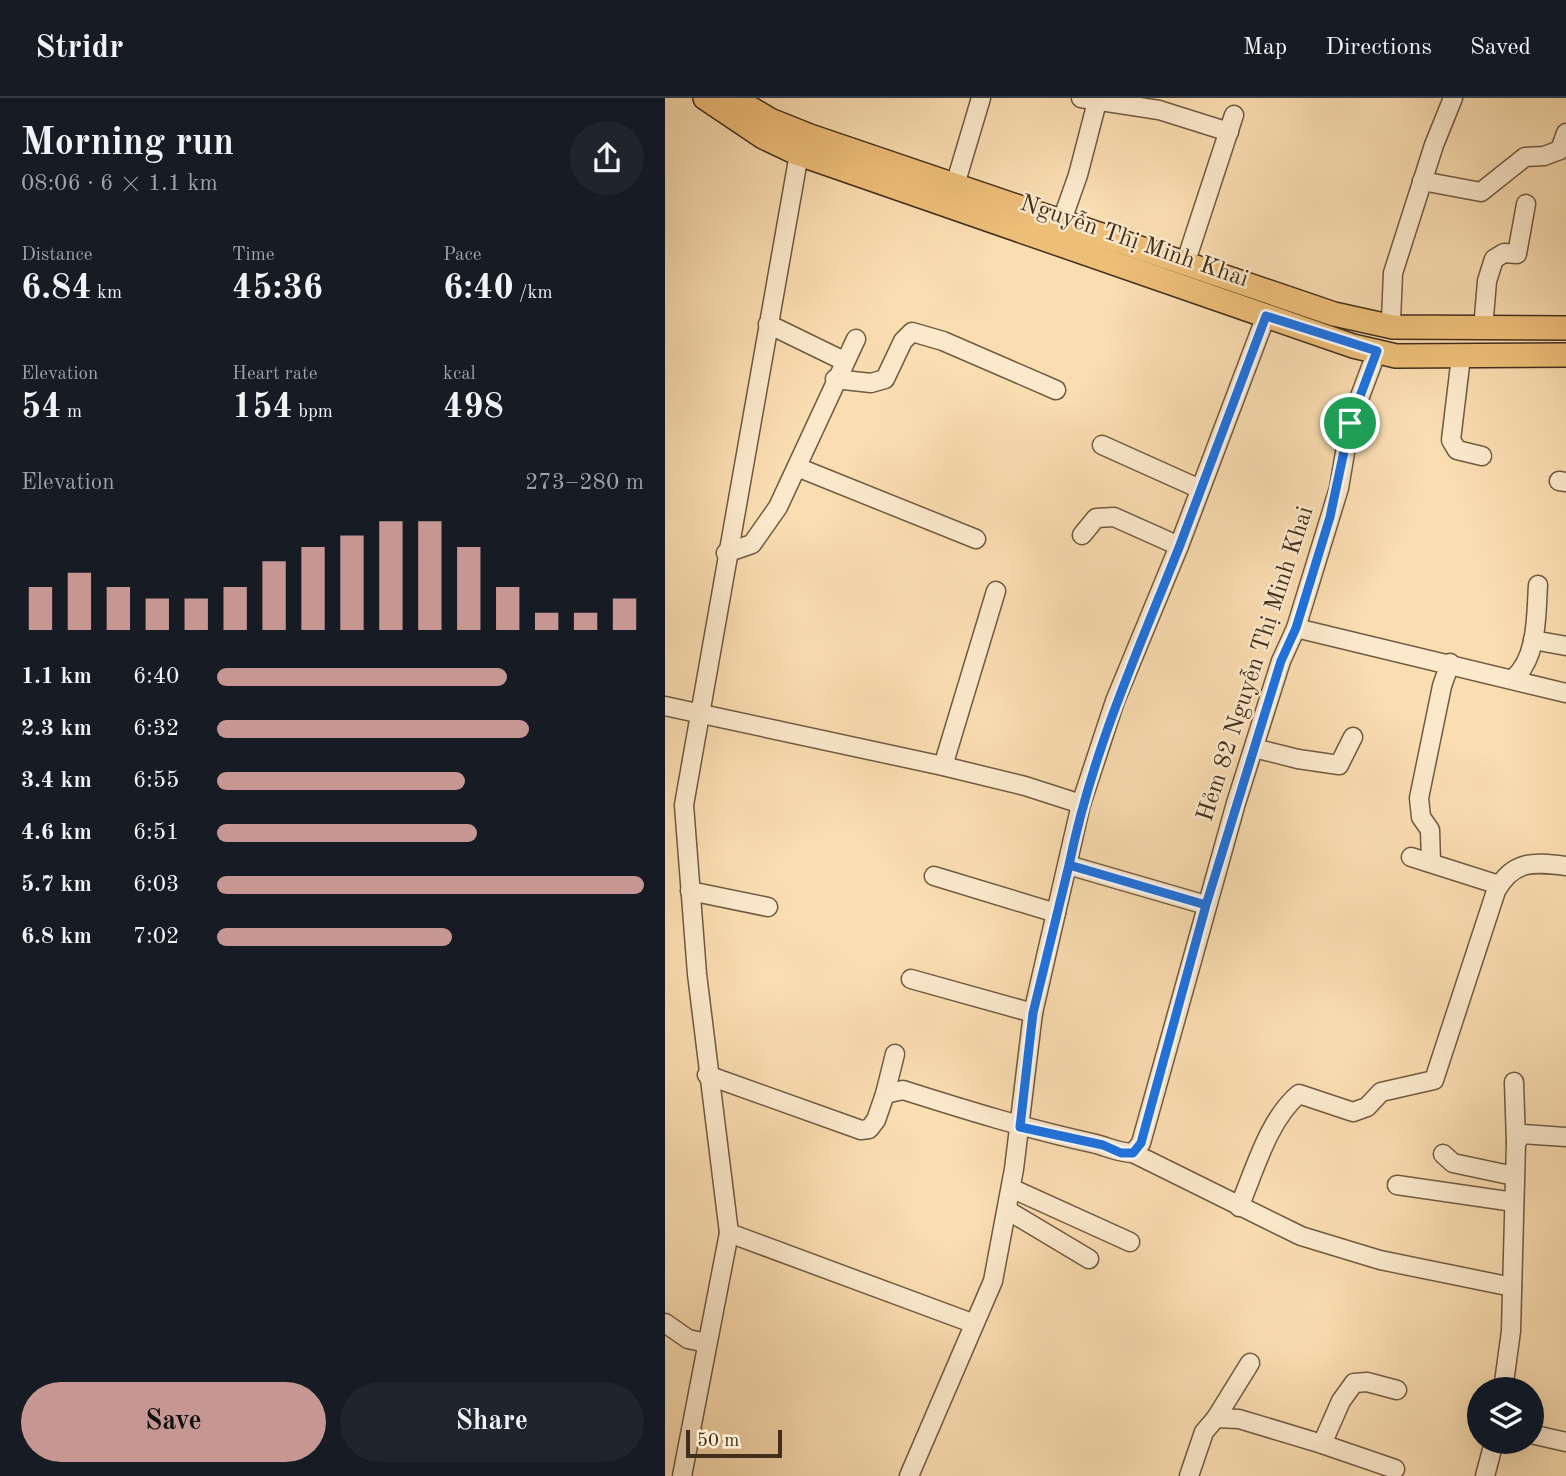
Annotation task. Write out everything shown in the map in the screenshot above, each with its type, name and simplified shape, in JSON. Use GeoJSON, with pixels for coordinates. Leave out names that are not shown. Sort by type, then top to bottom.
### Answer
{"type":"FeatureCollection","features":[{"type":"Feature","properties":{"kind":"main road","name":"Nguyễn Thị Minh Khai"},"geometry":{"type":"LineString","coordinates":[[705,98],[763,137],[799,154],[1266,316],[1377,351],[1396,356],[1566,355]]}},
{"type":"Feature","properties":{"kind":"main road","name":"Nguyễn Thị Minh Khai"},"geometry":{"type":"LineString","coordinates":[[733,98],[770,120],[810,136],[1334,314],[1393,327],[1566,328]]}},
{"type":"Feature","properties":{"kind":"street"},"geometry":{"type":"LineString","coordinates":[[955,185],[981,98]]}},
{"type":"Feature","properties":{"kind":"street"},"geometry":{"type":"LineString","coordinates":[[1393,327],[1391,320],[1394,273],[1422,181],[1453,98]]}},
{"type":"Feature","properties":{"kind":"street"},"geometry":{"type":"LineString","coordinates":[[1061,223],[1078,175],[1092,99],[1232,124],[1185,264]]}},
{"type":"Feature","properties":{"kind":"street"},"geometry":{"type":"LineString","coordinates":[[1422,181],[1481,192],[1525,157],[1544,156],[1560,150],[1566,133]]}},
{"type":"Feature","properties":{"kind":"street"},"geometry":{"type":"LineString","coordinates":[[682,1476],[729,1233],[707,1075],[684,805],[726,553],[799,154]]}},
{"type":"Feature","properties":{"kind":"street"},"geometry":{"type":"LineString","coordinates":[[1483,329],[1490,270],[1494,259],[1504,253],[1517,254],[1526,204]]}},
{"type":"Feature","properties":{"kind":"street"},"geometry":{"type":"LineString","coordinates":[[909,1476],[972,1323],[993,1281],[1011,1188],[1033,1013],[1081,804],[1115,701],[1179,546],[1266,316]]}},
{"type":"Feature","properties":{"kind":"street"},"geometry":{"type":"LineString","coordinates":[[768,324],[844,361]]}},
{"type":"Feature","properties":{"kind":"street"},"geometry":{"type":"LineString","coordinates":[[835,379],[871,383],[885,379],[903,341],[912,332],[943,341],[1056,390]]}},
{"type":"Feature","properties":{"kind":"street"},"geometry":{"type":"LineString","coordinates":[[726,553],[752,544],[778,507],[835,379],[856,339]]}},
{"type":"Feature","properties":{"kind":"street","name":"Hẻm 82 Nguyễn Thị Minh Khai"},"geometry":{"type":"LineString","coordinates":[[1133,1153],[1141,1143],[1206,905],[1281,661],[1296,628],[1339,488],[1350,423],[1377,351]]}},
{"type":"Feature","properties":{"kind":"street"},"geometry":{"type":"LineString","coordinates":[[1461,357],[1451,440],[1457,450],[1482,456]]}},
{"type":"Feature","properties":{"kind":"street"},"geometry":{"type":"LineString","coordinates":[[1102,445],[1201,489]]}},
{"type":"Feature","properties":{"kind":"street"},"geometry":{"type":"LineString","coordinates":[[797,467],[976,539]]}},
{"type":"Feature","properties":{"kind":"street"},"geometry":{"type":"LineString","coordinates":[[1082,535],[1097,519],[1114,517],[1179,546]]}},
{"type":"Feature","properties":{"kind":"street"},"geometry":{"type":"LineString","coordinates":[[1513,679],[1524,670],[1533,640],[1538,585]]}},
{"type":"Feature","properties":{"kind":"street"},"geometry":{"type":"LineString","coordinates":[[943,766],[996,591]]}},
{"type":"Feature","properties":{"kind":"street"},"geometry":{"type":"LineString","coordinates":[[1296,628],[1566,692]]}},
{"type":"Feature","properties":{"kind":"street"},"geometry":{"type":"LineString","coordinates":[[1533,640],[1566,646]]}},
{"type":"Feature","properties":{"kind":"street"},"geometry":{"type":"LineString","coordinates":[[1431,862],[1430,830],[1421,817],[1419,798],[1442,686],[1450,663]]}},
{"type":"Feature","properties":{"kind":"street"},"geometry":{"type":"LineString","coordinates":[[665,706],[943,766],[1025,786],[1081,804]]}},
{"type":"Feature","properties":{"kind":"street"},"geometry":{"type":"LineString","coordinates":[[1254,748],[1298,760],[1339,765],[1353,737]]}},
{"type":"Feature","properties":{"kind":"street"},"geometry":{"type":"LineString","coordinates":[[1411,857],[1499,885]]}},
{"type":"Feature","properties":{"kind":"street"},"geometry":{"type":"LineString","coordinates":[[1069,865],[1206,905]]}},
{"type":"Feature","properties":{"kind":"street"},"geometry":{"type":"LineString","coordinates":[[1239,1207],[1286,1105],[1299,1094],[1353,1112],[1367,1107],[1381,1092],[1434,1080],[1499,885],[1506,872],[1521,865],[1566,866]]}},
{"type":"Feature","properties":{"kind":"street"},"geometry":{"type":"LineString","coordinates":[[934,876],[1056,913]]}},
{"type":"Feature","properties":{"kind":"street"},"geometry":{"type":"LineString","coordinates":[[690,891],[768,906]]}},
{"type":"Feature","properties":{"kind":"street"},"geometry":{"type":"LineString","coordinates":[[911,979],[1033,1013]]}},
{"type":"Feature","properties":{"kind":"street"},"geometry":{"type":"LineString","coordinates":[[707,1075],[861,1130],[869,1129],[876,1120],[895,1054]]}},
{"type":"Feature","properties":{"kind":"street"},"geometry":{"type":"LineString","coordinates":[[1505,1377],[1511,1331],[1514,1082]]}},
{"type":"Feature","properties":{"kind":"street"},"geometry":{"type":"LineString","coordinates":[[885,1094],[903,1090],[1020,1127],[1103,1145],[1121,1153],[1133,1153],[1301,1236],[1380,1260],[1512,1287]]}},
{"type":"Feature","properties":{"kind":"street"},"geometry":{"type":"LineString","coordinates":[[1515,1143],[1522,1134],[1566,1137]]}},
{"type":"Feature","properties":{"kind":"street"},"geometry":{"type":"LineString","coordinates":[[1443,1154],[1453,1163],[1514,1176]]}},
{"type":"Feature","properties":{"kind":"street"},"geometry":{"type":"LineString","coordinates":[[1397,1185],[1514,1202]]}},
{"type":"Feature","properties":{"kind":"street"},"geometry":{"type":"LineString","coordinates":[[1011,1188],[1130,1242]]}},
{"type":"Feature","properties":{"kind":"street"},"geometry":{"type":"LineString","coordinates":[[1007,1210],[1089,1259]]}},
{"type":"Feature","properties":{"kind":"street"},"geometry":{"type":"LineString","coordinates":[[729,1233],[972,1323]]}},
{"type":"Feature","properties":{"kind":"street"},"geometry":{"type":"LineString","coordinates":[[665,1323],[688,1339],[708,1343]]}},
{"type":"Feature","properties":{"kind":"street"},"geometry":{"type":"LineString","coordinates":[[1189,1476],[1203,1432],[1216,1418],[1249,1363]]}},
{"type":"Feature","properties":{"kind":"street"},"geometry":{"type":"LineString","coordinates":[[1322,1444],[1341,1401],[1354,1383],[1367,1381],[1397,1390]]}},
{"type":"Feature","properties":{"kind":"street"},"geometry":{"type":"LineString","coordinates":[[1216,1418],[1238,1419],[1395,1469]]}},
{"type":"Feature","properties":{"kind":"street"},"geometry":{"type":"LineString","coordinates":[[1544,1437],[1566,1442]]}},
{"type":"Feature","properties":{"kind":"street"},"geometry":{"type":"LineString","coordinates":[[1485,1476],[1491,1454]]}},
{"type":"Feature","properties":{"kind":"route"},"geometry":{"type":"LineString","coordinates":[[1350,423],[1339,488],[1296,628],[1281,661],[1206,905],[1069,865],[1033,1013],[1020,1127],[1103,1145],[1121,1153],[1133,1153],[1141,1143],[1206,905],[1137,885],[1069,865],[1081,804],[1115,701],[1179,546],[1266,316],[1320,336],[1377,351],[1359,405],[1350,423]]}}]}
